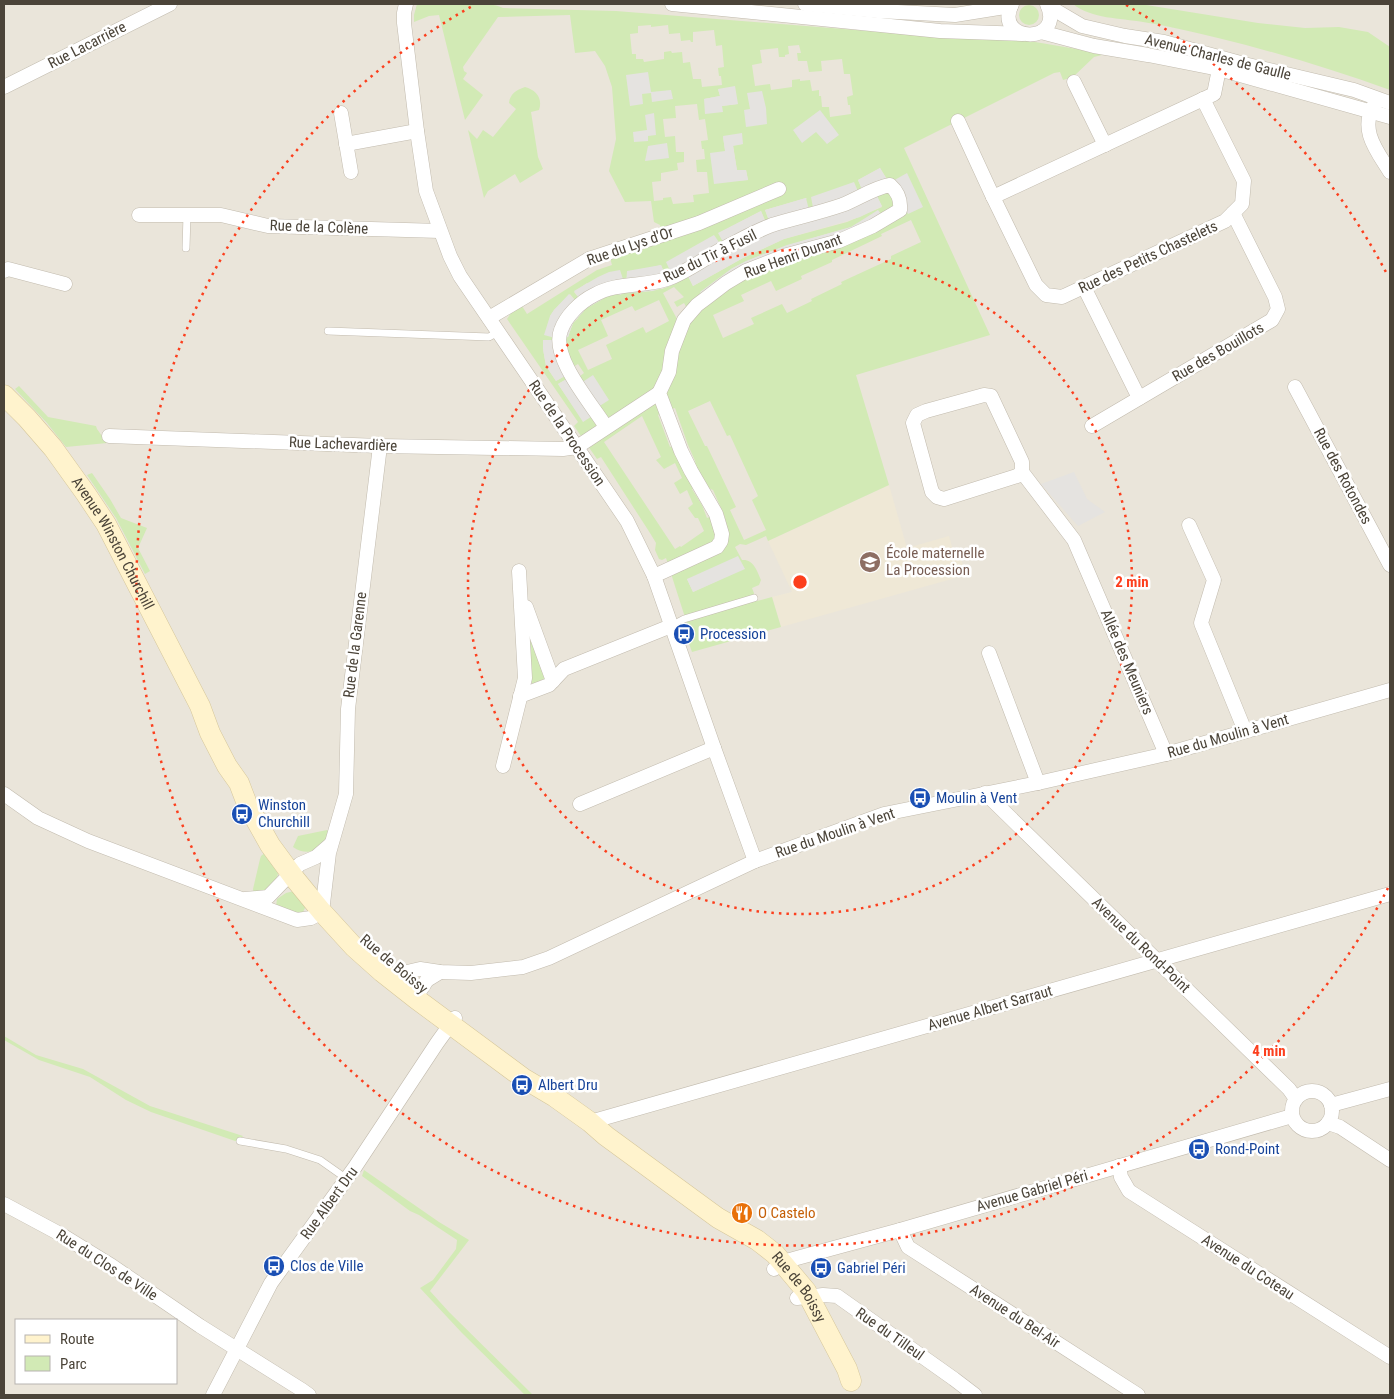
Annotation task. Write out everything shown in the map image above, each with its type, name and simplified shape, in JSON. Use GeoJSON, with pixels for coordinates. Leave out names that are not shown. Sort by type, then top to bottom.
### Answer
{"type":"FeatureCollection","features":[{"type":"Feature","properties":{"kind":"street","name":"Rue Lacarrière"},"geometry":{"type":"LineString","coordinates":[[4,87],[170,4]]}},
{"type":"Feature","properties":{"kind":"street","name":"Rue de la Procession"},"geometry":{"type":"LineString","coordinates":[[406,4],[404,23],[426,192],[450,256],[460,276],[627,521],[654,576],[755,861]]}},
{"type":"Feature","properties":{"kind":"street"},"geometry":{"type":"LineString","coordinates":[[672,4],[940,31],[1029,35],[1041,32],[1046,28],[1050,16],[1048,5]]}},
{"type":"Feature","properties":{"kind":"street"},"geometry":{"type":"LineString","coordinates":[[805,4],[878,12],[954,15],[992,10],[1011,5],[1009,13],[1012,25],[1022,34]]}},
{"type":"Feature","properties":{"kind":"street","name":"Avenue Charles de Gaulle"},"geometry":{"type":"LineString","coordinates":[[1048,5],[1082,26],[1164,42],[1244,64],[1354,90],[1390,103]]}},
{"type":"Feature","properties":{"kind":"street","name":"Avenue Charles de Gaulle"},"geometry":{"type":"LineString","coordinates":[[1041,32],[1094,46],[1219,69],[1370,115],[1390,117]]}},
{"type":"Feature","properties":{"kind":"street"},"geometry":{"type":"LineString","coordinates":[[993,197],[1214,94],[1219,69]]}},
{"type":"Feature","properties":{"kind":"street"},"geometry":{"type":"LineString","coordinates":[[1074,82],[1105,145]]}},
{"type":"Feature","properties":{"kind":"street","name":"Rue des Petits Chastelets"},"geometry":{"type":"LineString","coordinates":[[958,120],[1036,285],[1046,295],[1062,297],[1225,221],[1242,204],[1244,181],[1203,99]]}},
{"type":"Feature","properties":{"kind":"street","name":"Avenue Charles de Gaulle"},"geometry":{"type":"LineString","coordinates":[[1370,115],[1374,105],[1390,109]]}},
{"type":"Feature","properties":{"kind":"street"},"geometry":{"type":"LineString","coordinates":[[341,113],[351,172]]}},
{"type":"Feature","properties":{"kind":"street"},"geometry":{"type":"LineString","coordinates":[[1370,115],[1369,136],[1390,172]]}},
{"type":"Feature","properties":{"kind":"street"},"geometry":{"type":"LineString","coordinates":[[346,144],[417,131]]}},
{"type":"Feature","properties":{"kind":"street","name":"Rue Henri Dunant"},"geometry":{"type":"LineString","coordinates":[[658,394],[669,372],[672,351],[684,320],[697,305],[726,283],[746,271],[787,255],[839,240],[873,226],[900,210],[901,200],[890,185]]}},
{"type":"Feature","properties":{"kind":"street","name":"Rue du Tir à Fusil"},"geometry":{"type":"LineString","coordinates":[[606,427],[568,370],[559,347],[561,330],[574,310],[582,302],[603,290],[614,287],[654,283],[667,279],[723,248],[771,226],[842,205],[882,186],[890,185]]}},
{"type":"Feature","properties":{"kind":"street","name":"Rue du Lys d'Or"},"geometry":{"type":"LineString","coordinates":[[489,318],[589,259],[699,223],[779,188]]}},
{"type":"Feature","properties":{"kind":"street","name":"Rue des Bouillots"},"geometry":{"type":"LineString","coordinates":[[1092,426],[1272,320],[1278,309],[1275,297],[1233,213]]}},
{"type":"Feature","properties":{"kind":"street","name":"Rue de la Colène"},"geometry":{"type":"LineString","coordinates":[[139,215],[221,215],[268,226],[440,231]]}},
{"type":"Feature","properties":{"kind":"street"},"geometry":{"type":"LineString","coordinates":[[4,270],[8,269],[65,284]]}},
{"type":"Feature","properties":{"kind":"street"},"geometry":{"type":"LineString","coordinates":[[1084,287],[1139,398]]}},
{"type":"Feature","properties":{"kind":"street","name":"Rue des Rotondes"},"geometry":{"type":"LineString","coordinates":[[1295,387],[1390,565]]}},
{"type":"Feature","properties":{"kind":"street","name":"Avenue Winston Churchill"},"geometry":{"type":"LineString","coordinates":[[4,394],[53,448],[106,524],[200,706],[223,735],[243,770],[255,800],[295,872]]}},
{"type":"Feature","properties":{"kind":"street"},"geometry":{"type":"LineString","coordinates":[[577,448],[658,394],[681,451],[716,514],[722,534],[721,541],[717,547],[654,576]]}},
{"type":"Feature","properties":{"kind":"street","name":"Allée des Meuniers"},"geometry":{"type":"LineString","coordinates":[[1022,472],[1017,476],[944,499],[937,497],[932,492],[913,423],[916,415],[926,410],[984,395],[992,396],[1022,462],[1022,472],[1074,540],[1166,754]]}},
{"type":"Feature","properties":{"kind":"street","name":"Rue Lachevardière"},"geometry":{"type":"LineString","coordinates":[[108,436],[380,446],[577,448]]}},
{"type":"Feature","properties":{"kind":"street","name":"Rue de la Garenne"},"geometry":{"type":"LineString","coordinates":[[323,904],[331,844],[346,794],[348,709],[380,446]]}},
{"type":"Feature","properties":{"kind":"street"},"geometry":{"type":"LineString","coordinates":[[1188,525],[1214,580],[1201,623],[1244,731]]}},
{"type":"Feature","properties":{"kind":"street"},"geometry":{"type":"LineString","coordinates":[[503,766],[525,678],[519,571]]}},
{"type":"Feature","properties":{"kind":"street"},"geometry":{"type":"LineString","coordinates":[[520,592],[553,681]]}},
{"type":"Feature","properties":{"kind":"street"},"geometry":{"type":"LineString","coordinates":[[520,696],[549,685],[564,669],[671,626]]}},
{"type":"Feature","properties":{"kind":"street"},"geometry":{"type":"LineString","coordinates":[[989,653],[1038,784]]}},
{"type":"Feature","properties":{"kind":"street","name":"Rue du Moulin à Vent"},"geometry":{"type":"LineString","coordinates":[[399,978],[420,969],[471,973],[523,967],[540,961],[755,861],[884,814],[1038,784],[1166,754],[1390,690]]}},
{"type":"Feature","properties":{"kind":"street"},"geometry":{"type":"LineString","coordinates":[[580,804],[714,748]]}},
{"type":"Feature","properties":{"kind":"street","name":"Avenue du Rond-Point"},"geometry":{"type":"LineString","coordinates":[[985,793],[1289,1089],[1296,1099]]}},
{"type":"Feature","properties":{"kind":"street"},"geometry":{"type":"LineString","coordinates":[[4,794],[38,818],[80,838],[297,920],[311,918],[323,904]]}},
{"type":"Feature","properties":{"kind":"street"},"geometry":{"type":"LineString","coordinates":[[242,899],[268,897],[295,872],[331,844]]}},
{"type":"Feature","properties":{"kind":"street","name":"Rue de Boissy"},"geometry":{"type":"LineString","coordinates":[[295,872],[323,904],[354,947],[399,978],[453,1021],[528,1071],[555,1097],[718,1218],[757,1240],[775,1254],[778,1266],[790,1287],[803,1297],[842,1372],[855,1388]]}},
{"type":"Feature","properties":{"kind":"street","name":"Avenue Albert Sarraut"},"geometry":{"type":"LineString","coordinates":[[590,1122],[1390,894]]}},
{"type":"Feature","properties":{"kind":"street"},"geometry":{"type":"LineString","coordinates":[[419,993],[427,980],[440,972]]}},
{"type":"Feature","properties":{"kind":"street","name":"Rue Albert Dru"},"geometry":{"type":"LineString","coordinates":[[213,1395],[271,1283],[347,1179],[453,1021]]}},
{"type":"Feature","properties":{"kind":"street"},"geometry":{"type":"LineString","coordinates":[[1331,1105],[1390,1089]]}},
{"type":"Feature","properties":{"kind":"street"},"geometry":{"type":"LineString","coordinates":[[1305,1092],[1318,1092],[1331,1105],[1331,1118],[1324,1128],[1318,1130],[1311,1131],[1299,1127],[1292,1116],[1293,1105],[1296,1099],[1305,1092]]}},
{"type":"Feature","properties":{"kind":"street","name":"Avenue Gabriel Péri"},"geometry":{"type":"LineString","coordinates":[[778,1266],[1292,1116]]}},
{"type":"Feature","properties":{"kind":"street"},"geometry":{"type":"LineString","coordinates":[[1328,1123],[1340,1127],[1390,1160]]}},
{"type":"Feature","properties":{"kind":"street","name":"Avenue du Coteau"},"geometry":{"type":"LineString","coordinates":[[1119,1166],[1121,1178],[1129,1191],[1390,1357]]}},
{"type":"Feature","properties":{"kind":"street","name":"Rue du Clos de Ville"},"geometry":{"type":"LineString","coordinates":[[4,1204],[60,1234],[112,1266],[200,1326],[309,1395]]}},
{"type":"Feature","properties":{"kind":"street","name":"Avenue du Bel-Air"},"geometry":{"type":"LineString","coordinates":[[900,1230],[908,1248],[1138,1395]]}},
{"type":"Feature","properties":{"kind":"street","name":"Rue du Tilleul"},"geometry":{"type":"LineString","coordinates":[[803,1297],[837,1296],[975,1395]]}},
{"type":"Feature","properties":{"kind":"lane"},"geometry":{"type":"LineString","coordinates":[[186,248],[187,215]]}},
{"type":"Feature","properties":{"kind":"lane"},"geometry":{"type":"LineString","coordinates":[[328,331],[489,336],[498,332]]}},
{"type":"Feature","properties":{"kind":"lane"},"geometry":{"type":"LineString","coordinates":[[671,626],[684,619],[754,598]]}},
{"type":"Feature","properties":{"kind":"lane"},"geometry":{"type":"LineString","coordinates":[[240,1141],[286,1149],[320,1160],[347,1179]]}},
{"type":"Feature","properties":{"kind":"shaded area"},"geometry":{"type":"Polygon","coordinates":[[[4,4],[1390,4],[1390,1395],[4,1395],[4,4]]]}},
{"type":"Feature","properties":{"kind":"shaded area"},"geometry":{"type":"Polygon","coordinates":[[[648,72],[651,92],[671,90],[673,99],[652,102],[651,93],[642,94],[643,104],[630,106],[626,75],[648,72]]]}},
{"type":"Feature","properties":{"kind":"shaded area"},"geometry":{"type":"Polygon","coordinates":[[[735,86],[738,104],[722,106],[723,112],[705,114],[704,99],[720,96],[718,89],[735,86]]]}},
{"type":"Feature","properties":{"kind":"shaded area"},"geometry":{"type":"Polygon","coordinates":[[[762,91],[767,124],[746,127],[744,110],[750,109],[747,93],[762,91]]]}},
{"type":"Feature","properties":{"kind":"shaded area"},"geometry":{"type":"Polygon","coordinates":[[[820,110],[839,135],[827,144],[816,132],[802,143],[793,130],[820,110]]]}},
{"type":"Feature","properties":{"kind":"shaded area"},"geometry":{"type":"Polygon","coordinates":[[[654,113],[656,135],[648,136],[648,141],[634,142],[633,132],[647,130],[645,115],[654,113]]]}},
{"type":"Feature","properties":{"kind":"shaded area"},"geometry":{"type":"Polygon","coordinates":[[[742,133],[743,144],[733,146],[737,170],[746,170],[748,180],[714,184],[710,153],[725,151],[723,136],[742,133]]]}},
{"type":"Feature","properties":{"kind":"shaded area"},"geometry":{"type":"Polygon","coordinates":[[[667,143],[669,158],[645,161],[648,146],[667,143]]]}},
{"type":"Feature","properties":{"kind":"shaded area"},"geometry":{"type":"Polygon","coordinates":[[[880,168],[890,185],[874,190],[882,206],[860,217],[784,239],[743,258],[693,286],[685,270],[673,277],[666,262],[714,235],[723,248],[726,247],[718,233],[761,211],[767,227],[771,226],[765,210],[806,198],[810,214],[814,213],[811,197],[854,182],[860,196],[864,194],[858,180],[880,168]]]}},
{"type":"Feature","properties":{"kind":"shaded area"},"geometry":{"type":"Polygon","coordinates":[[[907,173],[923,207],[908,214],[891,182],[907,173]]]}},
{"type":"Feature","properties":{"kind":"shaded area"},"geometry":{"type":"Polygon","coordinates":[[[878,210],[885,219],[787,255],[705,299],[700,292],[731,269],[746,261],[787,245],[851,227],[878,210]]]}},
{"type":"Feature","properties":{"kind":"shaded area"},"geometry":{"type":"Polygon","coordinates":[[[661,265],[667,279],[672,277],[675,284],[653,291],[630,293],[625,285],[627,271],[661,265]]]}},
{"type":"Feature","properties":{"kind":"shaded area"},"geometry":{"type":"Polygon","coordinates":[[[620,270],[625,285],[623,285],[621,295],[608,296],[589,307],[582,302],[574,291],[598,277],[620,270]]]}},
{"type":"Feature","properties":{"kind":"shaded area"},"geometry":{"type":"Polygon","coordinates":[[[569,294],[579,305],[581,304],[584,311],[573,323],[568,337],[559,339],[544,335],[550,316],[569,294]]]}},
{"type":"Feature","properties":{"kind":"shaded area"},"geometry":{"type":"Polygon","coordinates":[[[543,340],[559,340],[570,373],[556,381],[546,366],[543,340]]]}},
{"type":"Feature","properties":{"kind":"shaded area"},"geometry":{"type":"Polygon","coordinates":[[[593,375],[609,400],[595,409],[597,413],[583,422],[558,384],[572,376],[578,385],[593,375]]]}},
{"type":"Feature","properties":{"kind":"shaded area"},"geometry":{"type":"Polygon","coordinates":[[[1074,472],[1087,499],[1105,512],[1078,526],[1041,484],[1074,472]]]}},
{"type":"Feature","properties":{"kind":"shaded area","name":"École maternelle La Procession"},"geometry":{"type":"Polygon","coordinates":[[[889,485],[907,548],[949,536],[953,550],[958,548],[966,575],[781,627],[772,597],[792,592],[768,541],[889,485]]]}},
{"type":"Feature","properties":{"kind":"shaded area"},"geometry":{"type":"Polygon","coordinates":[[[738,556],[745,569],[693,592],[687,579],[738,556]]]}},
{"type":"Feature","properties":{"kind":"green space"},"geometry":{"type":"Polygon","coordinates":[[[475,3],[503,8],[616,11],[881,32],[1006,37],[1106,54],[1094,57],[1073,77],[1063,80],[1060,72],[1054,73],[904,148],[990,335],[856,375],[889,485],[768,541],[766,536],[746,545],[740,544],[735,547],[742,560],[752,563],[761,580],[759,585],[752,588],[757,601],[772,597],[781,627],[692,652],[687,638],[691,636],[666,558],[659,559],[655,550],[656,543],[650,533],[601,457],[597,459],[574,426],[578,422],[507,319],[511,313],[522,306],[527,314],[597,270],[612,265],[610,258],[663,239],[660,225],[654,222],[651,201],[625,202],[609,171],[616,139],[612,87],[605,66],[595,51],[575,53],[570,15],[498,17],[463,67],[467,73],[463,79],[483,95],[465,120],[439,15],[429,16],[414,22],[417,4],[475,3]],[[668,25],[638,26],[638,33],[630,34],[632,54],[636,54],[636,59],[643,59],[644,62],[664,59],[664,52],[682,52],[683,63],[690,62],[693,79],[701,79],[702,87],[722,85],[718,68],[724,67],[722,45],[716,46],[714,30],[693,32],[693,42],[690,40],[681,41],[680,33],[669,34],[668,25]],[[799,45],[788,46],[789,54],[785,55],[785,57],[779,57],[778,48],[760,50],[762,63],[752,65],[755,86],[770,84],[771,90],[792,87],[792,80],[810,80],[812,91],[819,90],[822,107],[829,107],[830,117],[851,114],[847,97],[853,95],[850,74],[844,74],[842,59],[821,61],[822,71],[809,72],[807,61],[798,61],[797,53],[801,53],[799,45]],[[718,89],[720,96],[704,99],[722,112],[722,106],[738,104],[718,89]],[[697,104],[675,106],[676,118],[663,119],[665,137],[675,136],[676,152],[684,152],[684,162],[677,163],[678,170],[661,173],[661,181],[652,182],[654,201],[671,197],[673,204],[694,202],[693,195],[709,193],[707,172],[697,172],[696,160],[705,159],[701,141],[708,140],[705,119],[699,120],[697,104]],[[723,137],[730,181],[748,180],[746,170],[737,171],[733,145],[743,144],[723,137]],[[880,168],[858,180],[864,194],[768,227],[761,211],[719,233],[726,247],[685,270],[693,286],[743,258],[784,239],[847,222],[882,207],[874,190],[890,184],[880,168]],[[807,198],[765,210],[771,226],[807,198]],[[911,220],[881,234],[882,236],[801,276],[802,279],[776,291],[771,281],[741,295],[744,301],[713,315],[723,338],[754,324],[751,318],[782,304],[787,313],[842,284],[841,282],[891,259],[891,256],[921,242],[911,220]],[[858,223],[851,227],[775,250],[745,262],[731,269],[726,283],[839,240],[858,223]],[[661,265],[649,268],[626,285],[662,289],[675,284],[667,279],[661,265]],[[587,283],[574,292],[582,302],[589,306],[608,296],[587,283]],[[674,287],[663,293],[677,319],[688,310],[684,303],[677,307],[674,302],[684,297],[674,287]],[[570,294],[550,316],[559,338],[568,337],[573,323],[578,318],[579,305],[570,294]],[[659,300],[635,311],[632,306],[601,320],[608,336],[578,350],[588,370],[612,359],[606,345],[643,327],[646,333],[669,321],[659,300]],[[543,349],[546,366],[556,381],[570,373],[572,376],[558,384],[584,422],[575,380],[584,373],[578,364],[568,370],[543,349]],[[710,401],[688,411],[705,446],[707,446],[736,507],[730,510],[744,540],[766,530],[752,500],[758,496],[730,435],[727,436],[710,401]],[[675,408],[658,415],[670,447],[679,444],[696,463],[675,408]],[[642,416],[604,442],[675,549],[704,531],[698,518],[695,518],[688,508],[693,504],[687,490],[680,494],[674,483],[682,478],[675,463],[664,469],[656,460],[661,457],[642,416]],[[699,484],[692,489],[702,505],[707,518],[716,514],[727,526],[713,490],[699,484]],[[745,568],[687,579],[693,592],[745,568]]]}},
{"type":"Feature","properties":{"kind":"green space"},"geometry":{"type":"Polygon","coordinates":[[[1073,4],[1140,4],[1258,23],[1305,28],[1339,27],[1368,32],[1390,47],[1390,90],[1326,68],[1261,49],[1171,27],[1097,15],[1089,13],[1073,4]]]}},
{"type":"Feature","properties":{"kind":"green space"},"geometry":{"type":"Polygon","coordinates":[[[1029,5],[1036,8],[1039,15],[1036,22],[1029,25],[1022,22],[1019,15],[1022,8],[1029,5]]]}},
{"type":"Feature","properties":{"kind":"green space"},"geometry":{"type":"Polygon","coordinates":[[[525,87],[538,95],[540,102],[539,110],[531,112],[538,157],[543,169],[520,183],[515,174],[488,191],[484,198],[468,130],[477,139],[483,130],[493,137],[516,109],[509,103],[512,95],[525,87]]]}},
{"type":"Feature","properties":{"kind":"green space"},"geometry":{"type":"Polygon","coordinates":[[[19,386],[48,417],[96,426],[107,443],[66,447],[47,423],[15,389],[19,386]]]}},
{"type":"Feature","properties":{"kind":"green space"},"geometry":{"type":"Polygon","coordinates":[[[92,473],[121,518],[147,528],[138,548],[150,571],[145,574],[116,518],[87,475],[92,473]]]}},
{"type":"Feature","properties":{"kind":"green space"},"geometry":{"type":"Polygon","coordinates":[[[532,641],[545,677],[533,684],[529,679],[529,642],[532,641]]]}},
{"type":"Feature","properties":{"kind":"green space"},"geometry":{"type":"Polygon","coordinates":[[[327,830],[329,832],[324,843],[315,850],[305,852],[293,847],[298,836],[327,830]]]}},
{"type":"Feature","properties":{"kind":"green space"},"geometry":{"type":"Polygon","coordinates":[[[266,852],[276,864],[278,869],[277,878],[263,891],[254,894],[253,889],[260,859],[266,852]]]}},
{"type":"Feature","properties":{"kind":"green space"},"geometry":{"type":"Polygon","coordinates":[[[294,891],[305,903],[303,912],[289,911],[276,906],[277,899],[286,893],[294,891]]]}},
{"type":"Feature","properties":{"kind":"green space"},"geometry":{"type":"Polygon","coordinates":[[[4,1036],[36,1055],[83,1069],[150,1106],[243,1136],[238,1142],[151,1112],[126,1100],[90,1077],[39,1060],[4,1040],[4,1036]]]}},
{"type":"Feature","properties":{"kind":"green space"},"geometry":{"type":"Polygon","coordinates":[[[364,1170],[439,1222],[469,1240],[430,1291],[533,1395],[525,1395],[462,1333],[420,1288],[433,1280],[456,1249],[457,1240],[410,1211],[362,1176],[364,1170]]]}},
{"type":"Feature","properties":{"kind":"place","name":"École maternelle La Procession"},"geometry":{"type":"Point","coordinates":[870,562]}},
{"type":"Feature","properties":{"kind":"place","name":"Procession"},"geometry":{"type":"Point","coordinates":[684,634]}},
{"type":"Feature","properties":{"kind":"place","name":"Moulin à Vent"},"geometry":{"type":"Point","coordinates":[920,798]}},
{"type":"Feature","properties":{"kind":"place","name":"Winston Churchill"},"geometry":{"type":"Point","coordinates":[242,814]}},
{"type":"Feature","properties":{"kind":"place","name":"Albert Dru"},"geometry":{"type":"Point","coordinates":[522,1085]}},
{"type":"Feature","properties":{"kind":"place","name":"Rond-Point"},"geometry":{"type":"Point","coordinates":[1199,1149]}},
{"type":"Feature","properties":{"kind":"place","name":"O Castelo"},"geometry":{"type":"Point","coordinates":[742,1213]}},
{"type":"Feature","properties":{"kind":"place","name":"Clos de Ville"},"geometry":{"type":"Point","coordinates":[274,1266]}},
{"type":"Feature","properties":{"kind":"place","name":"Gabriel Péri"},"geometry":{"type":"Point","coordinates":[821,1268]}}]}
